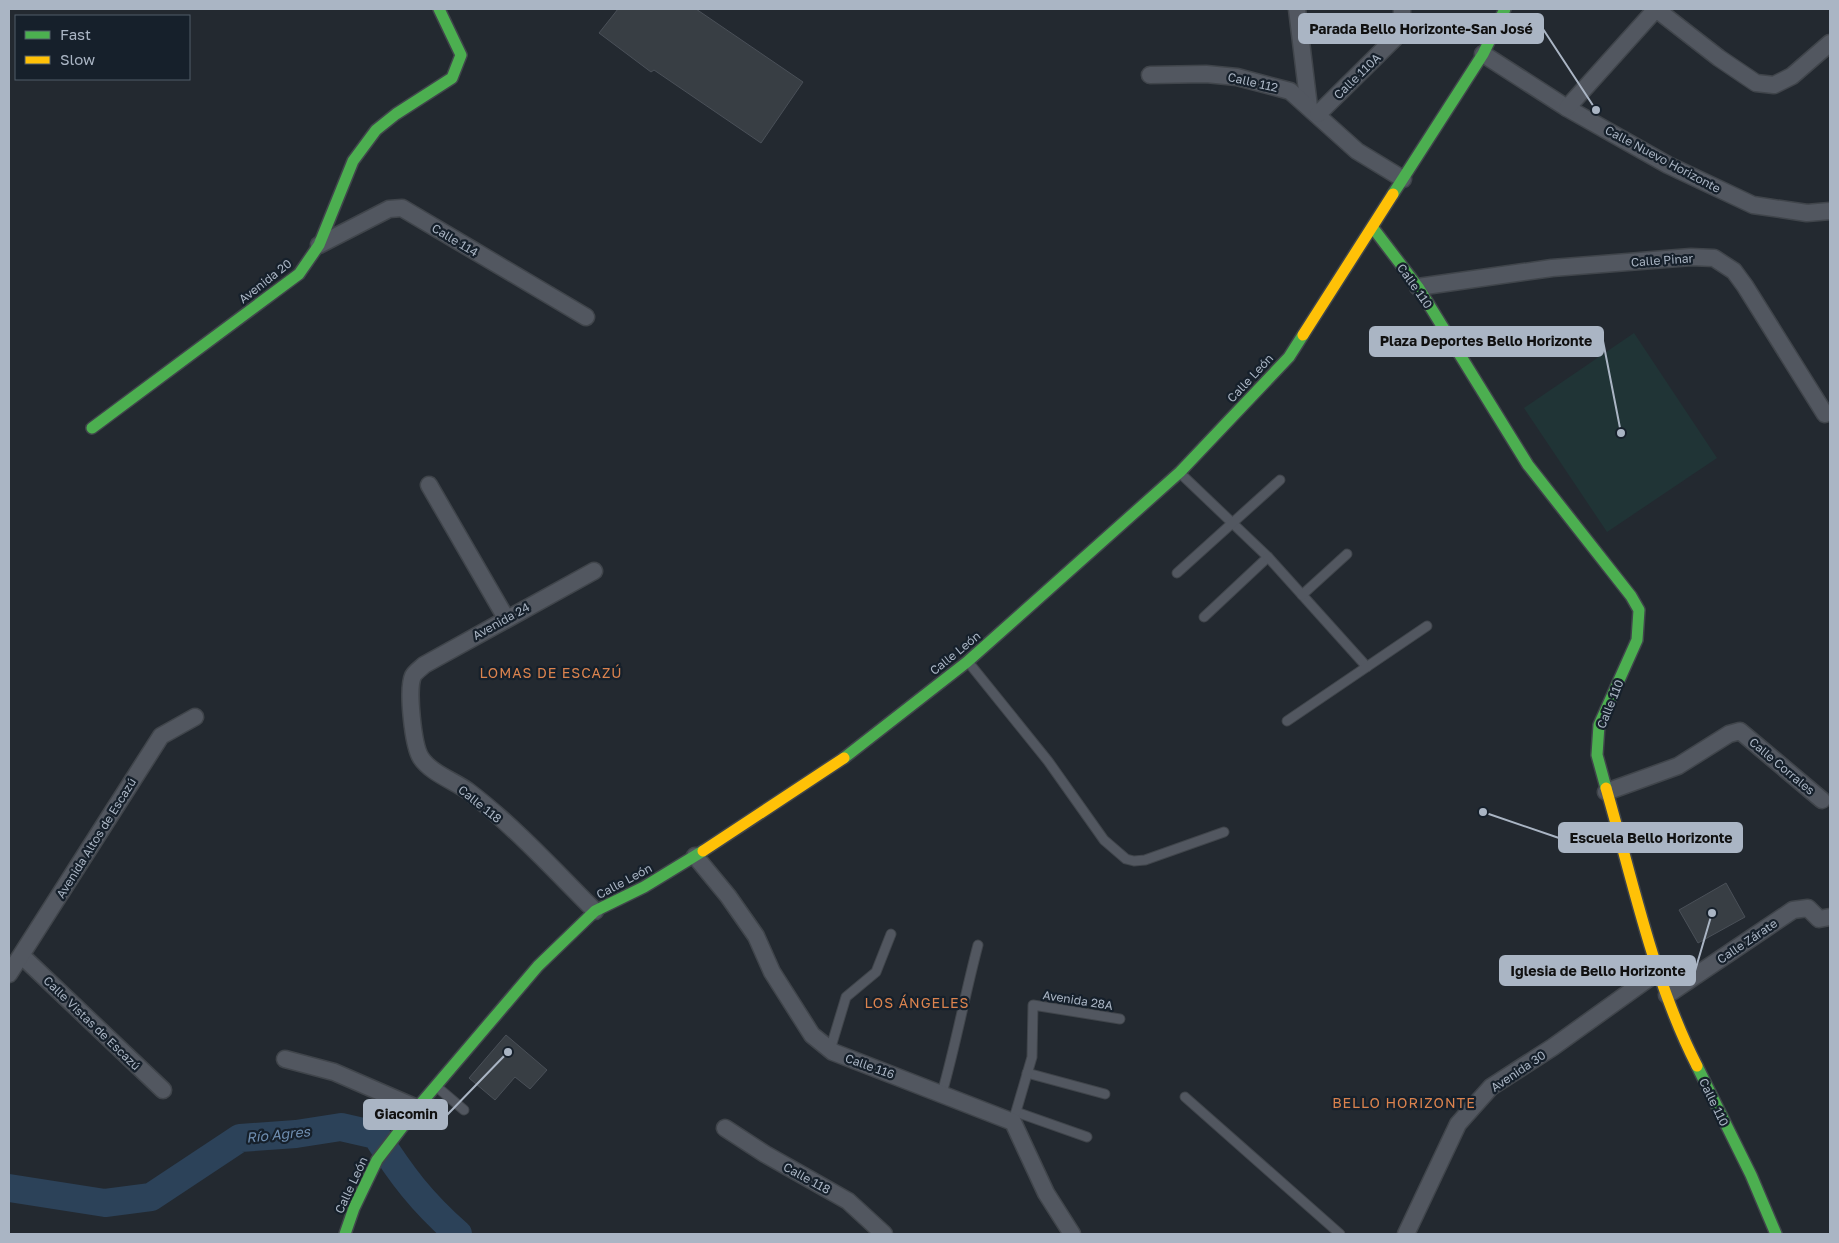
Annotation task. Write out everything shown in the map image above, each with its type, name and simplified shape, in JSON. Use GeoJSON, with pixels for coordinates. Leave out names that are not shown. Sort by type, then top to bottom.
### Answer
{"type":"FeatureCollection","features":[{"type":"Feature","properties":{"kind":"street","name":"Avenida 20"},"geometry":{"type":"LineString","coordinates":[[92,428],[299,274],[319,245],[353,161],[376,130],[396,114],[452,78],[461,55],[440,9]]}},
{"type":"Feature","properties":{"kind":"street"},"geometry":{"type":"LineString","coordinates":[[1297,9],[1313,110],[1357,151],[1403,179]]}},
{"type":"Feature","properties":{"kind":"street","name":"Calle 110A"},"geometry":{"type":"LineString","coordinates":[[1313,110],[1394,39],[1402,26],[1402,9]]}},
{"type":"Feature","properties":{"kind":"street","name":"Calle León"},"geometry":{"type":"LineString","coordinates":[[345,1234],[354,1208],[377,1160],[417,1108],[437,1087],[538,966],[568,935],[595,911],[644,887],[695,856],[848,755],[967,662],[1180,472],[1289,357],[1373,228],[1482,54],[1505,9]]}},
{"type":"Feature","properties":{"kind":"street"},"geometry":{"type":"LineString","coordinates":[[1567,108],[1656,9],[1718,58],[1756,83],[1774,85],[1792,76],[1830,43]]}},
{"type":"Feature","properties":{"kind":"street","name":"Calle Nuevo Horizonte"},"geometry":{"type":"LineString","coordinates":[[1482,54],[1567,108],[1668,165],[1753,205],[1807,213],[1830,211]]}},
{"type":"Feature","properties":{"kind":"street","name":"Calle 112"},"geometry":{"type":"LineString","coordinates":[[1150,74],[1237,76],[1290,91],[1313,110]]}},
{"type":"Feature","properties":{"kind":"street","name":"Calle 114"},"geometry":{"type":"LineString","coordinates":[[319,245],[389,209],[402,208],[586,317]]}},
{"type":"Feature","properties":{"kind":"street","name":"Calle 110"},"geometry":{"type":"LineString","coordinates":[[1373,228],[1418,287],[1528,465],[1631,596],[1639,610],[1638,640],[1599,725],[1596,755],[1659,972],[1684,1041],[1751,1175],[1776,1234]]}},
{"type":"Feature","properties":{"kind":"street","name":"Calle Pinar"},"geometry":{"type":"LineString","coordinates":[[1418,287],[1552,268],[1691,257],[1714,258],[1734,271],[1745,286],[1825,414]]}},
{"type":"Feature","properties":{"kind":"street"},"geometry":{"type":"LineString","coordinates":[[429,485],[506,618]]}},
{"type":"Feature","properties":{"kind":"street","name":"Avenida 24"},"geometry":{"type":"LineString","coordinates":[[413,676],[424,665],[594,571]]}},
{"type":"Feature","properties":{"kind":"street","name":"Calle 118"},"geometry":{"type":"LineString","coordinates":[[413,676],[411,700],[415,738],[421,759],[468,791],[532,849],[595,911]]}},
{"type":"Feature","properties":{"kind":"street","name":"Avenida Altos de Escazú"},"geometry":{"type":"LineString","coordinates":[[9,974],[161,736],[195,717]]}},
{"type":"Feature","properties":{"kind":"street","name":"Calle Corrales"},"geometry":{"type":"LineString","coordinates":[[1606,792],[1678,766],[1729,734],[1740,731],[1822,800]]}},
{"type":"Feature","properties":{"kind":"street","name":"Calle 116"},"geometry":{"type":"LineString","coordinates":[[695,856],[728,896],[756,936],[772,972],[812,1035],[830,1050],[942,1093],[1015,1117]]}},
{"type":"Feature","properties":{"kind":"street","name":"Calle Zárate"},"geometry":{"type":"LineString","coordinates":[[1667,994],[1793,910],[1808,908],[1820,919],[1830,917]]}},
{"type":"Feature","properties":{"kind":"street","name":"Calle Vistas de Escazú"},"geometry":{"type":"LineString","coordinates":[[22,956],[163,1090]]}},
{"type":"Feature","properties":{"kind":"street","name":"Avenida 30"},"geometry":{"type":"LineString","coordinates":[[1406,1234],[1458,1124],[1491,1087],[1553,1047],[1659,972]]}},
{"type":"Feature","properties":{"kind":"street"},"geometry":{"type":"LineString","coordinates":[[285,1058],[334,1072],[417,1108]]}},
{"type":"Feature","properties":{"kind":"street"},"geometry":{"type":"LineString","coordinates":[[1015,1117],[1046,1193],[1072,1234]]}},
{"type":"Feature","properties":{"kind":"street","name":"Calle 118"},"geometry":{"type":"LineString","coordinates":[[725,1128],[779,1163],[848,1201],[884,1234]]}},
{"type":"Feature","properties":{"kind":"lane"},"geometry":{"type":"LineString","coordinates":[[1180,472],[1232,524],[1268,556],[1367,667]]}},
{"type":"Feature","properties":{"kind":"lane"},"geometry":{"type":"LineString","coordinates":[[1177,574],[1280,480]]}},
{"type":"Feature","properties":{"kind":"lane"},"geometry":{"type":"LineString","coordinates":[[1302,595],[1347,554]]}},
{"type":"Feature","properties":{"kind":"lane"},"geometry":{"type":"LineString","coordinates":[[1204,617],[1268,556]]}},
{"type":"Feature","properties":{"kind":"lane"},"geometry":{"type":"LineString","coordinates":[[1287,721],[1427,626]]}},
{"type":"Feature","properties":{"kind":"lane"},"geometry":{"type":"LineString","coordinates":[[967,662],[1048,761],[1104,840],[1126,859],[1134,861],[1145,860],[1224,832]]}},
{"type":"Feature","properties":{"kind":"lane"},"geometry":{"type":"LineString","coordinates":[[830,1050],[846,997],[876,972],[891,934]]}},
{"type":"Feature","properties":{"kind":"lane"},"geometry":{"type":"LineString","coordinates":[[942,1093],[957,1038],[966,989],[978,945]]}},
{"type":"Feature","properties":{"kind":"lane","name":"Avenida 28A"},"geometry":{"type":"LineString","coordinates":[[1015,1117],[1032,1057],[1033,1005],[1120,1019]]}},
{"type":"Feature","properties":{"kind":"lane"},"geometry":{"type":"LineString","coordinates":[[1027,1073],[1105,1094]]}},
{"type":"Feature","properties":{"kind":"lane"},"geometry":{"type":"LineString","coordinates":[[437,1087],[464,1110]]}},
{"type":"Feature","properties":{"kind":"lane"},"geometry":{"type":"LineString","coordinates":[[1185,1097],[1340,1234]]}},
{"type":"Feature","properties":{"kind":"lane"},"geometry":{"type":"LineString","coordinates":[[1015,1117],[1087,1138]]}},
{"type":"Feature","properties":{"kind":"green space"},"geometry":{"type":"Polygon","coordinates":[[[1634,333],[1717,458],[1607,532],[1524,408],[1634,333]]]}},
{"type":"Feature","properties":{"kind":"building"},"geometry":{"type":"Polygon","coordinates":[[[618,9],[696,9],[803,82],[761,143],[654,70],[651,72],[599,33],[618,9]]]}},
{"type":"Feature","properties":{"kind":"building"},"geometry":{"type":"Polygon","coordinates":[[[1726,883],[1745,917],[1698,943],[1679,910],[1726,883]]]}},
{"type":"Feature","properties":{"kind":"building"},"geometry":{"type":"Polygon","coordinates":[[[506,1035],[547,1070],[530,1089],[515,1077],[495,1100],[469,1078],[506,1035]]]}},
{"type":"Feature","properties":{"kind":"waterway","name":"Río Agres"},"geometry":{"type":"LineString","coordinates":[[9,1188],[105,1203],[151,1197],[240,1138],[296,1134],[341,1127],[376,1135],[413,1187],[458,1234]]}},
{"type":"Feature","properties":{"kind":"traffic: fast"},"geometry":{"type":"LineString","coordinates":[[92,428],[299,274],[319,245],[353,161],[376,130],[396,114],[452,78],[461,55],[439,9]]}},
{"type":"Feature","properties":{"kind":"traffic: fast"},"geometry":{"type":"LineString","coordinates":[[1393,194],[1483,54],[1505,9]]}},
{"type":"Feature","properties":{"kind":"traffic: fast"},"geometry":{"type":"LineString","coordinates":[[1373,228],[1418,287],[1528,465],[1631,596],[1639,610],[1637,640],[1599,725],[1597,755],[1606,788]]}},
{"type":"Feature","properties":{"kind":"traffic: fast"},"geometry":{"type":"LineString","coordinates":[[844,758],[967,662],[1180,472],[1289,357],[1303,335]]}},
{"type":"Feature","properties":{"kind":"traffic: fast"},"geometry":{"type":"LineString","coordinates":[[345,1234],[354,1208],[377,1160],[417,1108],[538,966],[595,911],[644,887],[703,851]]}},
{"type":"Feature","properties":{"kind":"traffic: fast"},"geometry":{"type":"LineString","coordinates":[[1697,1066],[1751,1175],[1776,1234]]}},
{"type":"Feature","properties":{"kind":"traffic: slow"},"geometry":{"type":"LineString","coordinates":[[1303,335],[1393,194]]}},
{"type":"Feature","properties":{"kind":"traffic: slow"},"geometry":{"type":"LineString","coordinates":[[703,851],[844,758]]}},
{"type":"Feature","properties":{"kind":"traffic: slow"},"geometry":{"type":"LineString","coordinates":[[1606,788],[1656,965],[1668,999],[1697,1066]]}},
{"type":"Feature","properties":{"kind":"place","name":"Parada Bello Horizonte-San José"},"geometry":{"type":"Point","coordinates":[1596,110]}},
{"type":"Feature","properties":{"kind":"place","name":"Plaza Deportes Bello Horizonte"},"geometry":{"type":"Point","coordinates":[1621,433]}},
{"type":"Feature","properties":{"kind":"place","name":"Escuela Bello Horizonte"},"geometry":{"type":"Point","coordinates":[1483,812]}},
{"type":"Feature","properties":{"kind":"place","name":"Iglesia de Bello Horizonte"},"geometry":{"type":"Point","coordinates":[1712,913]}},
{"type":"Feature","properties":{"kind":"place","name":"Giacomin"},"geometry":{"type":"Point","coordinates":[508,1052]}},
{"type":"Feature","properties":{"kind":"district","name":"LOMAS DE ESCAZÚ"},"geometry":{"type":"Point","coordinates":[551,672]}},
{"type":"Feature","properties":{"kind":"district","name":"LOS ÁNGELES"},"geometry":{"type":"Point","coordinates":[917,1002]}},
{"type":"Feature","properties":{"kind":"district","name":"BELLO HORIZONTE"},"geometry":{"type":"Point","coordinates":[1404,1102]}}]}
